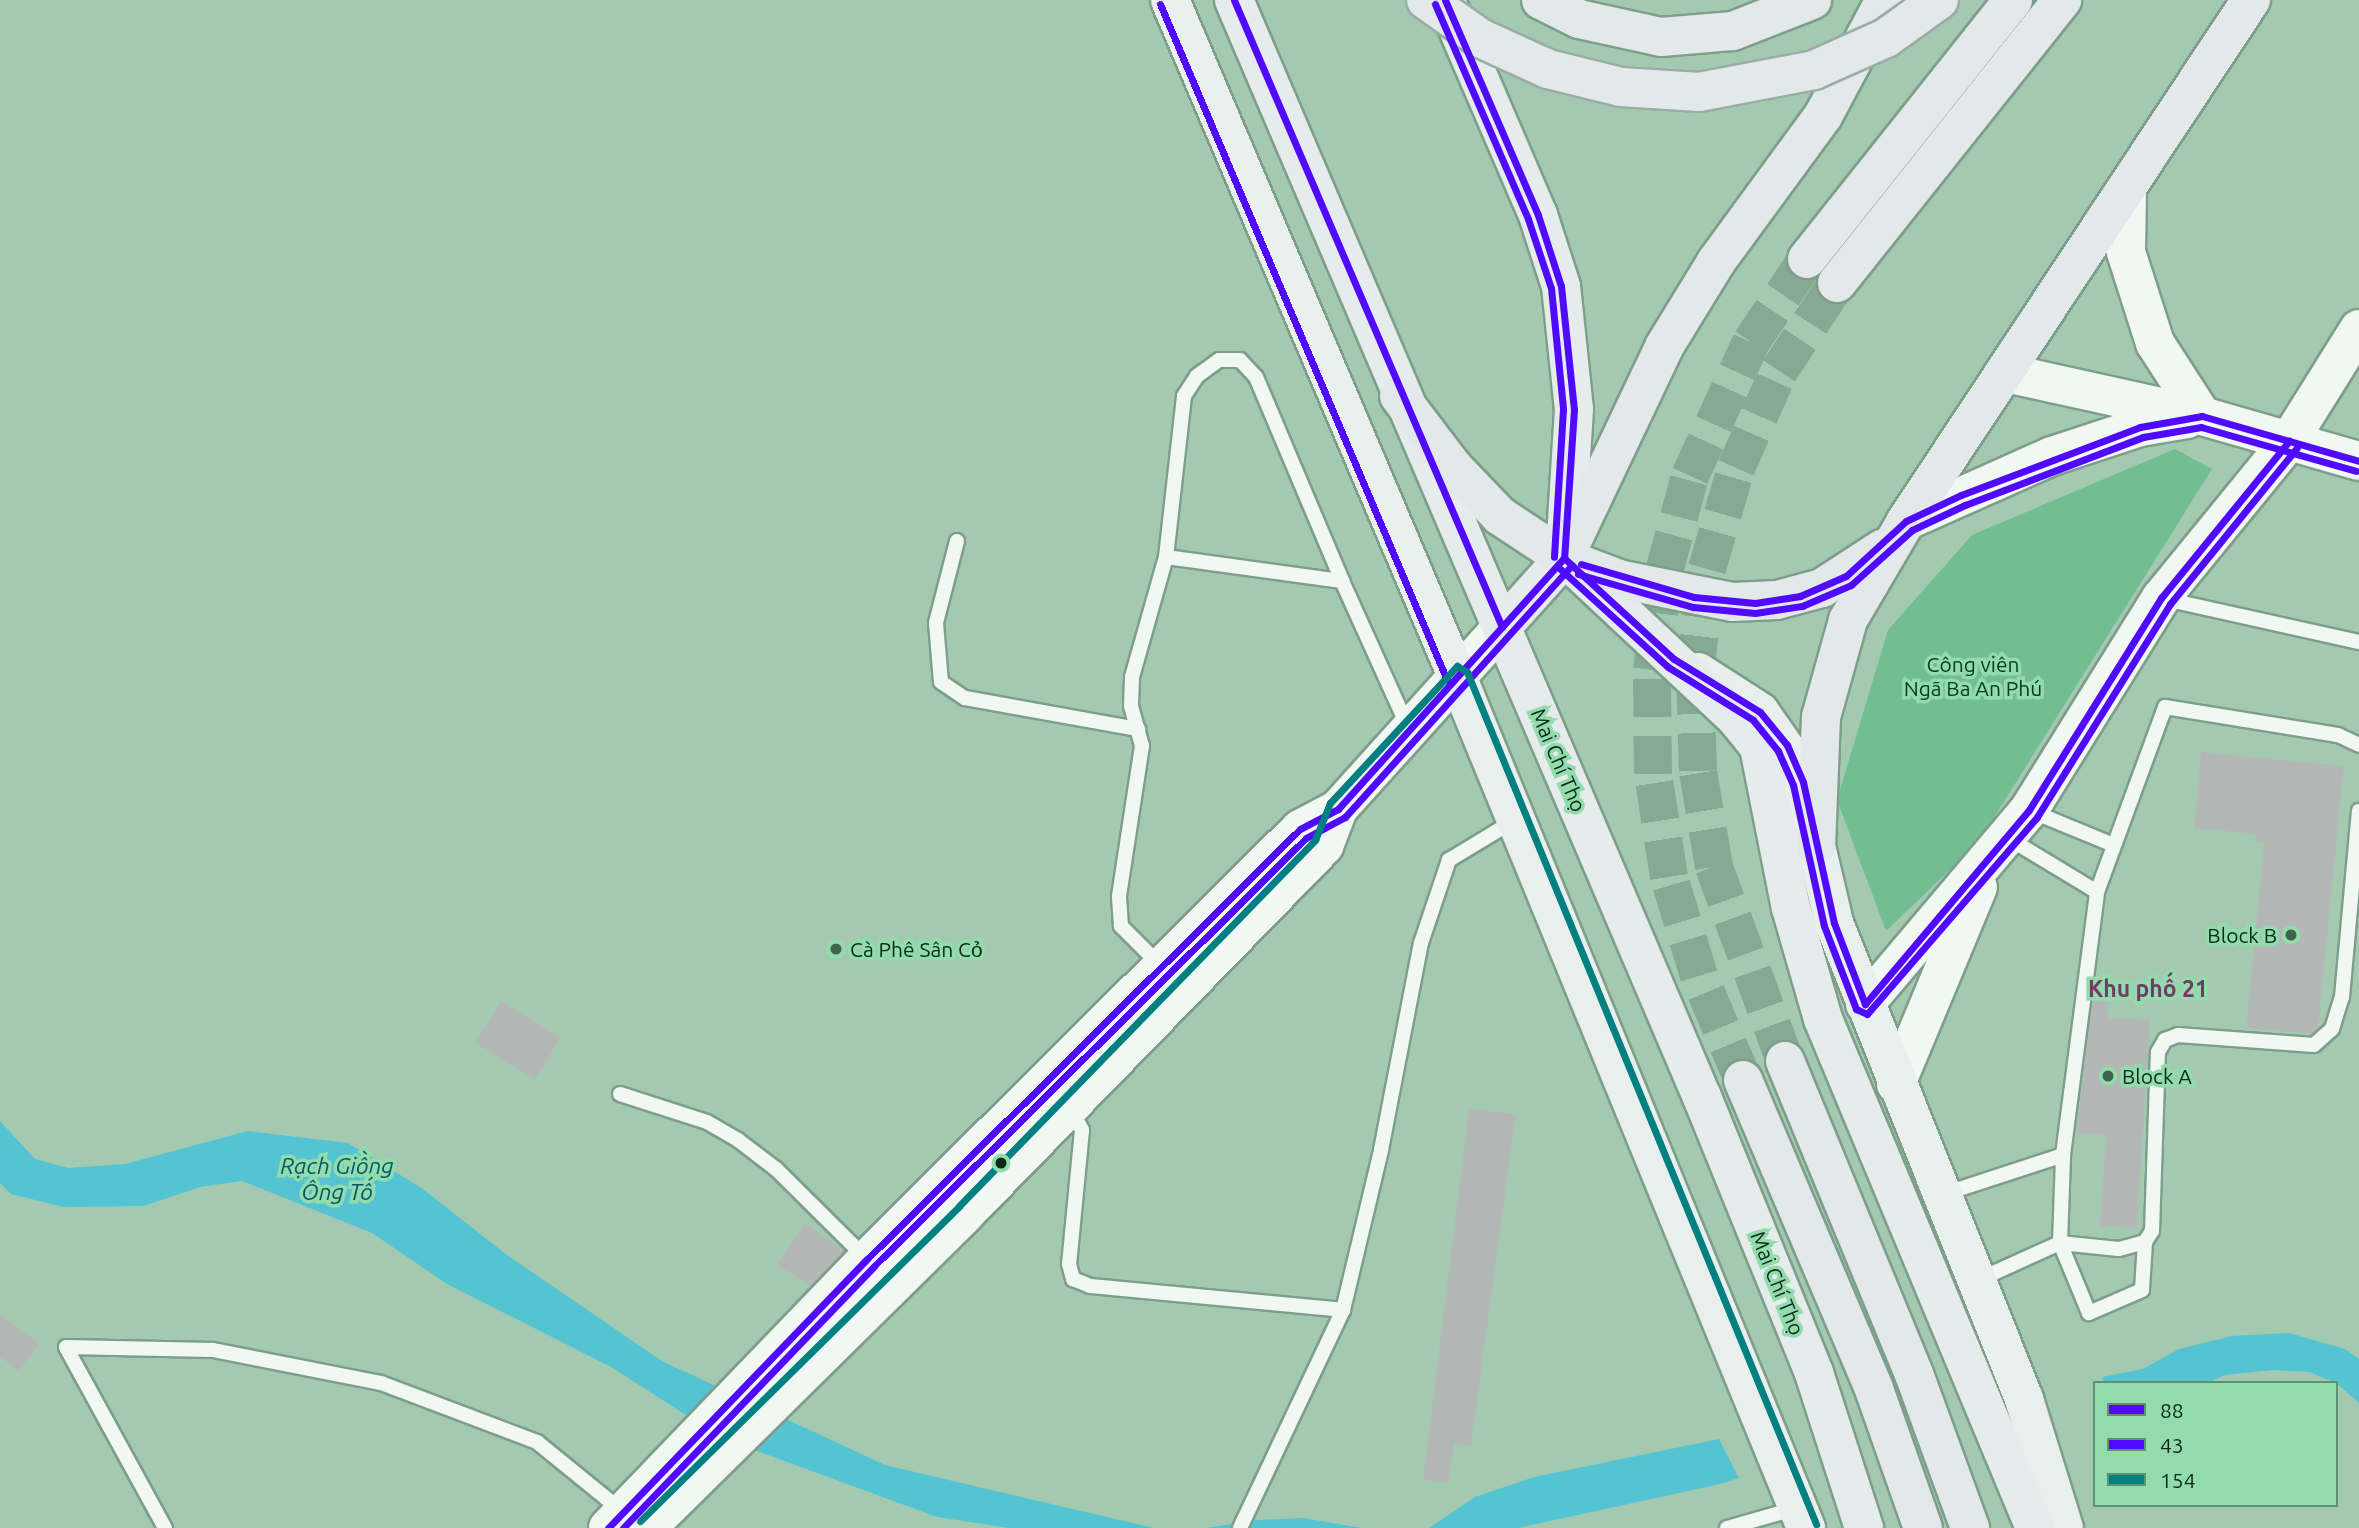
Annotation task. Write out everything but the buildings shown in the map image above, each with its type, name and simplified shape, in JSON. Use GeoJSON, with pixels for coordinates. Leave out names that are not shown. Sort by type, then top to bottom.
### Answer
{"type":"FeatureCollection","features":[{"type":"Feature","properties":{"kind":"highway","name":"Mai Chí Thọ"},"geometry":{"type":"LineString","coordinates":[[1234,0],[1399,396],[1502,626],[1814,1373],[1864,1528]]}},
{"type":"Feature","properties":{"kind":"highway"},"geometry":{"type":"LineString","coordinates":[[1426,0],[1480,37],[1548,69],[1621,87],[1699,92],[1814,70],[1886,38],[1939,0]]}},
{"type":"Feature","properties":{"kind":"highway"},"geometry":{"type":"LineString","coordinates":[[1445,0],[1538,215],[1561,286],[1574,410],[1564,558]]}},
{"type":"Feature","properties":{"kind":"highway"},"geometry":{"type":"LineString","coordinates":[[1541,0],[1579,19],[1661,37],[1733,31],[1812,0]]}},
{"type":"Feature","properties":{"kind":"highway"},"geometry":{"type":"LineString","coordinates":[[1502,626],[1564,558],[1664,347],[1716,262],[1823,116],[1885,0]]}},
{"type":"Feature","properties":{"kind":"highway"},"geometry":{"type":"LineString","coordinates":[[1807,259],[2013,0]]}},
{"type":"Feature","properties":{"kind":"highway"},"geometry":{"type":"LineString","coordinates":[[1837,283],[2063,0]]}},
{"type":"Feature","properties":{"kind":"highway"},"geometry":{"type":"LineString","coordinates":[[1816,847],[1817,749],[1832,662],[1848,620],[1906,521],[2127,193],[2251,0]]}},
{"type":"Feature","properties":{"kind":"highway"},"geometry":{"type":"LineString","coordinates":[[1399,396],[1475,493],[1527,536],[1564,558],[1748,731],[1764,760],[1791,908],[1823,1019],[2035,1528]]}},
{"type":"Feature","properties":{"kind":"highway"},"geometry":{"type":"LineString","coordinates":[[1564,558],[1656,589],[1732,602],[1766,602],[1800,596],[1846,576],[1906,521]]}},
{"type":"Feature","properties":{"kind":"highway"},"geometry":{"type":"LineString","coordinates":[[1785,1061],[1913,1374],[1970,1528]]}},
{"type":"Feature","properties":{"kind":"highway"},"geometry":{"type":"LineString","coordinates":[[1743,1080],[1874,1389],[1923,1528]]}},
{"type":"Feature","properties":{"kind":"main road"},"geometry":{"type":"LineString","coordinates":[[1170,0],[1457,676],[1802,1518]]}},
{"type":"Feature","properties":{"kind":"main road"},"geometry":{"type":"LineString","coordinates":[[2127,193],[2126,252],[2155,343],[2203,416]]}},
{"type":"Feature","properties":{"kind":"main road"},"geometry":{"type":"LineString","coordinates":[[1865,1004],[2009,833],[2161,598],[2289,441],[2359,329]]}},
{"type":"Feature","properties":{"kind":"main road"},"geometry":{"type":"LineString","coordinates":[[2006,373],[2203,416],[2289,441],[2358,457]]}},
{"type":"Feature","properties":{"kind":"main road"},"geometry":{"type":"LineString","coordinates":[[1906,521],[2052,456],[2140,427],[2203,416]]}},
{"type":"Feature","properties":{"kind":"main road"},"geometry":{"type":"LineString","coordinates":[[640,1510],[787,1363],[966,1213],[1068,1104],[1324,846],[1338,809],[1502,626]]}},
{"type":"Feature","properties":{"kind":"main road"},"geometry":{"type":"LineString","coordinates":[[1674,659],[1745,700],[1774,727],[1803,782],[1834,923],[1939,1196],[2024,1399],[2064,1528]]}},
{"type":"Feature","properties":{"kind":"main road"},"geometry":{"type":"LineString","coordinates":[[787,1363],[867,1259],[1300,828],[1338,809]]}},
{"type":"Feature","properties":{"kind":"main road"},"geometry":{"type":"LineString","coordinates":[[1896,1084],[2009,833]]}},
{"type":"Feature","properties":{"kind":"lane"},"geometry":{"type":"LineString","coordinates":[[1162,967],[1121,926],[1119,896],[1142,746],[1131,706],[1132,677],[1166,557],[1184,396],[1197,376],[1219,360],[1240,360],[1256,377],[1342,581],[1409,730]]}},
{"type":"Feature","properties":{"kind":"lane"},"geometry":{"type":"LineString","coordinates":[[957,541],[936,623],[941,682],[965,698],[1138,729]]}},
{"type":"Feature","properties":{"kind":"lane"},"geometry":{"type":"LineString","coordinates":[[1166,557],[1342,581]]}},
{"type":"Feature","properties":{"kind":"lane"},"geometry":{"type":"LineString","coordinates":[[2161,598],[2359,642]]}},
{"type":"Feature","properties":{"kind":"lane"},"geometry":{"type":"LineString","coordinates":[[2359,745],[2325,732],[2165,707],[2111,844],[2096,892],[2063,1155],[2060,1243],[2089,1312],[2142,1290],[2145,1242],[2152,1231],[2159,1048],[2178,1035],[2314,1045],[2332,1029],[2342,998],[2359,811]]}},
{"type":"Feature","properties":{"kind":"lane"},"geometry":{"type":"LineString","coordinates":[[1240,1528],[1343,1310],[1381,1150],[1421,943],[1449,860],[1516,819]]}},
{"type":"Feature","properties":{"kind":"lane"},"geometry":{"type":"LineString","coordinates":[[2009,833],[2111,844]]}},
{"type":"Feature","properties":{"kind":"lane"},"geometry":{"type":"LineString","coordinates":[[2009,833],[2096,892]]}},
{"type":"Feature","properties":{"kind":"lane"},"geometry":{"type":"LineString","coordinates":[[620,1094],[707,1122],[738,1140],[776,1169],[867,1259]]}},
{"type":"Feature","properties":{"kind":"lane"},"geometry":{"type":"LineString","coordinates":[[1068,1104],[1082,1130],[1069,1264],[1073,1279],[1090,1286],[1343,1310]]}},
{"type":"Feature","properties":{"kind":"lane"},"geometry":{"type":"LineString","coordinates":[[1939,1196],[2063,1155]]}},
{"type":"Feature","properties":{"kind":"lane"},"geometry":{"type":"LineString","coordinates":[[1976,1281],[2060,1243],[2119,1250],[2145,1242]]}},
{"type":"Feature","properties":{"kind":"lane"},"geometry":{"type":"LineString","coordinates":[[165,1528],[66,1347],[213,1350],[381,1383],[537,1443],[640,1510]]}},
{"type":"Feature","properties":{"kind":"lane"},"geometry":{"type":"LineString","coordinates":[[1727,1528],[1802,1518]]}},
{"type":"Feature","properties":{"kind":"green space","name":"Công viên Ngã Ba An Phú"},"geometry":{"type":"Polygon","coordinates":[[[2175,449],[2212,469],[1978,843],[1886,931],[1837,800],[1888,630],[1972,535],[2175,449]]]}},
{"type":"Feature","properties":{"kind":"water","name":"Rạch Giồng Ông Tố"},"geometry":{"type":"Polygon","coordinates":[[[0,1121],[35,1159],[68,1168],[125,1164],[248,1131],[348,1143],[423,1189],[507,1255],[662,1361],[885,1465],[1154,1528],[1009,1528],[937,1517],[722,1438],[611,1367],[447,1284],[372,1233],[242,1181],[200,1187],[143,1206],[63,1207],[11,1194],[0,1183],[0,1121]]]}},
{"type":"Feature","properties":{"kind":"water"},"geometry":{"type":"Polygon","coordinates":[[[2289,1333],[2345,1349],[2359,1359],[2359,1403],[2338,1385],[2338,1381],[2309,1372],[2273,1370],[2225,1375],[2212,1381],[2103,1381],[2102,1377],[2143,1369],[2179,1349],[2232,1336],[2289,1333]]]}},
{"type":"Feature","properties":{"kind":"water"},"geometry":{"type":"Polygon","coordinates":[[[1719,1439],[1739,1478],[1518,1528],[1429,1528],[1475,1497],[1534,1477],[1719,1439]]]}},
{"type":"Feature","properties":{"kind":"water"},"geometry":{"type":"Polygon","coordinates":[[[1303,1518],[1362,1528],[1206,1528],[1256,1520],[1303,1518]]]}},
{"type":"Feature","properties":{"kind":"tunnel"},"geometry":{"type":"LineString","coordinates":[[1743,1080],[1699,976],[1669,877],[1653,774],[1652,670],[1664,572],[1690,476],[1751,342],[1807,259]]}},
{"type":"Feature","properties":{"kind":"tunnel"},"geometry":{"type":"LineString","coordinates":[[1785,1061],[1714,867],[1698,771],[1695,674],[1707,569],[1736,468],[1779,371],[1837,283]]}},
{"type":"Feature","properties":{"kind":"transit line","name":"88"},"geometry":{"type":"LineString","coordinates":[[1234,0],[1502,627]]}},
{"type":"Feature","properties":{"kind":"transit line","name":"88"},"geometry":{"type":"LineString","coordinates":[[1445,0],[1538,215],[1561,286],[1574,409],[1564,558]]}},
{"type":"Feature","properties":{"kind":"transit line","name":"43"},"geometry":{"type":"LineString","coordinates":[[1160,4],[1447,680]]}},
{"type":"Feature","properties":{"kind":"transit line","name":"43"},"geometry":{"type":"LineString","coordinates":[[1435,4],[1528,219],[1551,288],[1563,409],[1554,557]]}},
{"type":"Feature","properties":{"kind":"transit line","name":"88"},"geometry":{"type":"LineString","coordinates":[[1581,564],[1694,597],[1755,603],[1800,596],[1846,576],[1906,521],[1961,495],[2140,427],[2202,416],[2359,461]]}},
{"type":"Feature","properties":{"kind":"transit line","name":"43"},"geometry":{"type":"LineString","coordinates":[[1578,574],[1693,607],[1755,613],[1802,606],[1851,585],[1912,530],[1965,505],[2143,437],[2201,427],[2356,471]]}},
{"type":"Feature","properties":{"kind":"transit line","name":"88"},"geometry":{"type":"LineString","coordinates":[[1564,558],[1674,659],[1760,712],[1787,745],[1803,782],[1834,923],[1865,1004],[2029,810],[2161,598],[2289,441]]}},
{"type":"Feature","properties":{"kind":"transit line","name":"43"},"geometry":{"type":"LineString","coordinates":[[1557,566],[1668,667],[1753,720],[1778,751],[1793,785],[1824,926],[1856,1009],[1867,1014],[2037,817],[2170,604],[2297,448]]}},
{"type":"Feature","properties":{"kind":"transit line","name":"88"},"geometry":{"type":"LineString","coordinates":[[608,1528],[867,1259],[1300,829],[1338,809],[1564,558]]}},
{"type":"Feature","properties":{"kind":"transit line","name":"43"},"geometry":{"type":"LineString","coordinates":[[623,1528],[874,1266],[1306,838],[1345,817],[1572,565]]}},
{"type":"Feature","properties":{"kind":"transit line","name":"154"},"geometry":{"type":"LineString","coordinates":[[640,1521],[959,1206],[1315,840],[1330,803],[1457,666],[1467,672],[1816,1524]]}},
{"type":"Feature","properties":{"kind":"place","name":"Block B"},"geometry":{"type":"Point","coordinates":[2291,935]}},
{"type":"Feature","properties":{"kind":"place","name":"Cà Phê Sân Cỏ"},"geometry":{"type":"Point","coordinates":[836,949]}},
{"type":"Feature","properties":{"kind":"place","name":"Block A"},"geometry":{"type":"Point","coordinates":[2108,1076]}},
{"type":"Feature","properties":{"kind":"district","name":"Khu phố 21"},"geometry":{"type":"Point","coordinates":[2148,989]}}]}
